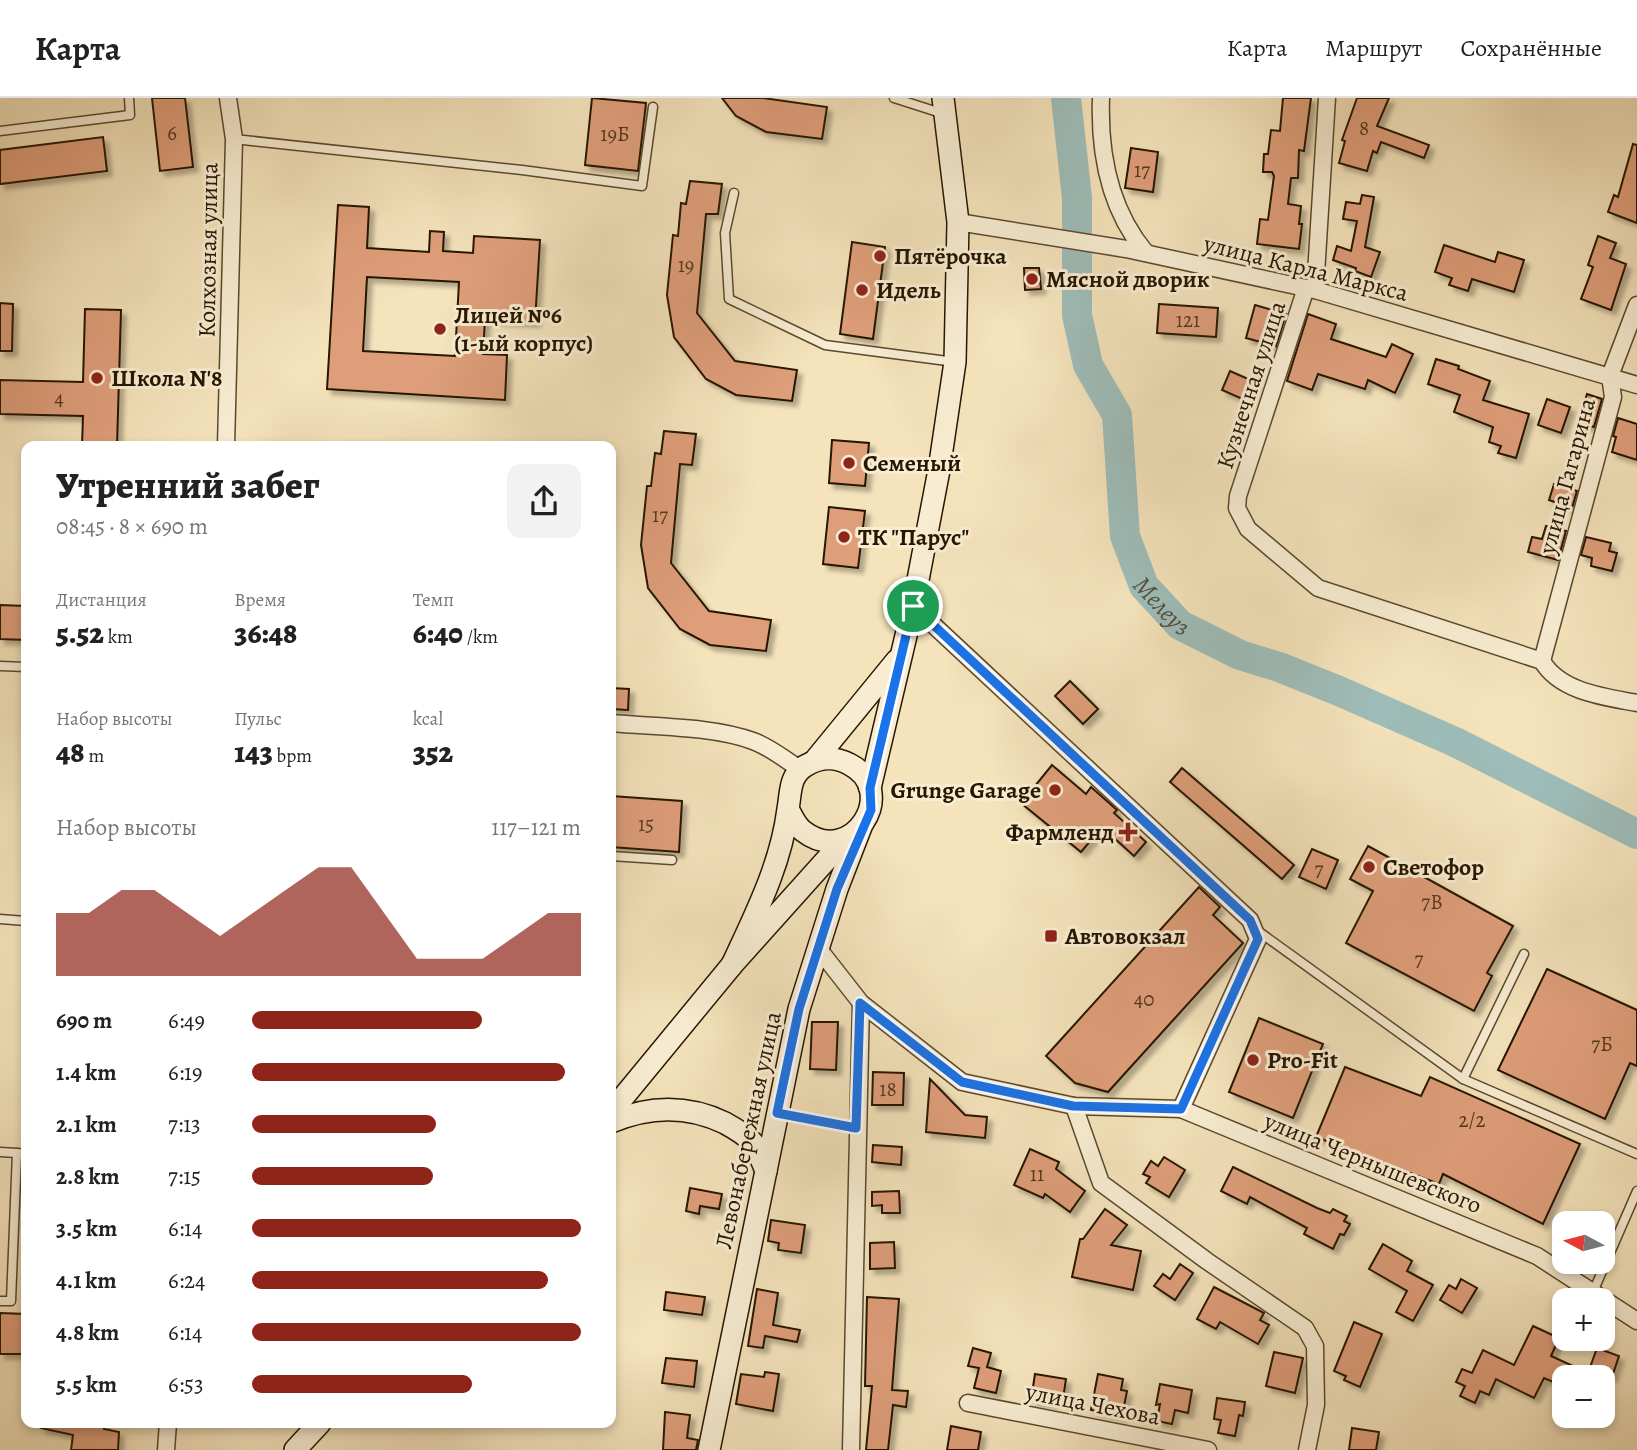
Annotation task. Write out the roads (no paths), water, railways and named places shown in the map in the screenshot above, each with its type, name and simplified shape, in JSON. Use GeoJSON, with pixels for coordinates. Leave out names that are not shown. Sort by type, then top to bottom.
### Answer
{"type":"FeatureCollection","features":[{"type":"Feature","properties":{"kind":"main road"},"geometry":{"type":"LineString","coordinates":[[616,1106],[732,965],[871,810],[870,788],[913,606],[939,470],[955,362],[958,222],[944,106]]}},
{"type":"Feature","properties":{"kind":"main road"},"geometry":{"type":"LineString","coordinates":[[732,965],[771,880],[788,809],[789,789],[900,655]]}},
{"type":"Feature","properties":{"kind":"main road"},"geometry":{"type":"LineString","coordinates":[[808,764],[838,758],[859,768],[870,788]]}},
{"type":"Feature","properties":{"kind":"main road"},"geometry":{"type":"LineString","coordinates":[[788,809],[801,830],[822,841],[853,833]]}},
{"type":"Feature","properties":{"kind":"main road","name":"Левонабережная улица"},"geometry":{"type":"LineString","coordinates":[[709,1450],[799,1009],[853,833]]}},
{"type":"Feature","properties":{"kind":"main road"},"geometry":{"type":"LineString","coordinates":[[616,1120],[650,1110],[679,1109],[707,1114],[735,1128],[752,1142],[766,1171]]}},
{"type":"Feature","properties":{"kind":"main road"},"geometry":{"type":"LineString","coordinates":[[295,1450],[315,1428]]}},
{"type":"Feature","properties":{"kind":"street","name":"Колхозная улица"},"geometry":{"type":"LineString","coordinates":[[226,441],[234,139],[228,98]]}},
{"type":"Feature","properties":{"kind":"street"},"geometry":{"type":"LineString","coordinates":[[1101,98],[1100,130],[1105,162],[1120,213],[1130,233],[1146,253]]}},
{"type":"Feature","properties":{"kind":"street","name":"Кузнечная улица"},"geometry":{"type":"LineString","coordinates":[[1327,98],[1310,289],[1238,496],[1237,508],[1248,529],[1318,588],[1542,661]]}},
{"type":"Feature","properties":{"kind":"street","name":"улица Карла Маркса"},"geometry":{"type":"LineString","coordinates":[[958,222],[1125,248],[1310,289],[1637,385]]}},
{"type":"Feature","properties":{"kind":"street","name":"улица Гагарина"},"geometry":{"type":"LineString","coordinates":[[1542,661],[1613,397],[1610,376],[1637,305]]}},
{"type":"Feature","properties":{"kind":"street"},"geometry":{"type":"LineString","coordinates":[[913,606],[1250,920],[1256,930],[1258,939],[1181,1109]]}},
{"type":"Feature","properties":{"kind":"street"},"geometry":{"type":"LineString","coordinates":[[1542,661],[1549,674],[1566,683],[1600,696],[1637,703]]}},
{"type":"Feature","properties":{"kind":"street"},"geometry":{"type":"LineString","coordinates":[[616,723],[720,733],[751,740],[808,764]]}},
{"type":"Feature","properties":{"kind":"street","name":"улица Чернышевского"},"geometry":{"type":"LineString","coordinates":[[818,948],[860,1003],[962,1082],[1073,1106],[1181,1109],[1538,1256],[1587,1288]]}},
{"type":"Feature","properties":{"kind":"street"},"geometry":{"type":"LineString","coordinates":[[851,1450],[858,1207],[856,1128],[860,1003]]}},
{"type":"Feature","properties":{"kind":"street"},"geometry":{"type":"LineString","coordinates":[[1073,1106],[1101,1184],[1305,1328],[1315,1346],[1316,1405],[1307,1450]]}},
{"type":"Feature","properties":{"kind":"street","name":"улица Чернышевского"},"geometry":{"type":"LineString","coordinates":[[1615,1306],[1637,1321]]}},
{"type":"Feature","properties":{"kind":"street","name":"улица Чехова"},"geometry":{"type":"LineString","coordinates":[[968,1403],[1209,1450]]}},
{"type":"Feature","properties":{"kind":"street"},"geometry":{"type":"LineString","coordinates":[[166,1450],[168,1428]]}},
{"type":"Feature","properties":{"kind":"lane"},"geometry":{"type":"LineString","coordinates":[[0,131],[130,115],[129,98]]}},
{"type":"Feature","properties":{"kind":"lane"},"geometry":{"type":"LineString","coordinates":[[894,98],[944,106]]}},
{"type":"Feature","properties":{"kind":"lane"},"geometry":{"type":"LineString","coordinates":[[234,139],[522,170],[642,186],[653,107]]}},
{"type":"Feature","properties":{"kind":"lane"},"geometry":{"type":"LineString","coordinates":[[734,193],[725,233],[729,299],[825,345],[955,362]]}},
{"type":"Feature","properties":{"kind":"lane"},"geometry":{"type":"LineString","coordinates":[[0,666],[21,667]]}},
{"type":"Feature","properties":{"kind":"lane"},"geometry":{"type":"LineString","coordinates":[[616,856],[673,860]]}},
{"type":"Feature","properties":{"kind":"lane"},"geometry":{"type":"LineString","coordinates":[[0,919],[21,921]]}},
{"type":"Feature","properties":{"kind":"lane"},"geometry":{"type":"LineString","coordinates":[[1256,930],[1463,1079],[1637,1154]]}},
{"type":"Feature","properties":{"kind":"lane"},"geometry":{"type":"LineString","coordinates":[[1463,1079],[1524,954]]}},
{"type":"Feature","properties":{"kind":"lane"},"geometry":{"type":"LineString","coordinates":[[777,1113],[856,1128]]}},
{"type":"Feature","properties":{"kind":"lane"},"geometry":{"type":"LineString","coordinates":[[0,1152],[21,1154]]}},
{"type":"Feature","properties":{"kind":"lane"},"geometry":{"type":"LineString","coordinates":[[0,1301],[11,1301],[21,1167]]}},
{"type":"Feature","properties":{"kind":"lane"},"geometry":{"type":"LineString","coordinates":[[1595,1288],[1637,1191]]}},
{"type":"Feature","properties":{"kind":"waterway","name":"Мелеуз"},"geometry":{"type":"LineString","coordinates":[[1066,98],[1077,198],[1077,315],[1088,365],[1117,415],[1125,536],[1144,586],[1180,625],[1240,655],[1339,691],[1455,742],[1637,834]]}},
{"type":"Feature","properties":{"kind":"place","name":"Пятёрочка"},"geometry":{"type":"Point","coordinates":[880,256]}},
{"type":"Feature","properties":{"kind":"place","name":"Мясной дворик"},"geometry":{"type":"Point","coordinates":[1032,279]}},
{"type":"Feature","properties":{"kind":"place","name":"Идель"},"geometry":{"type":"Point","coordinates":[862,290]}},
{"type":"Feature","properties":{"kind":"place","name":"Лицей №6 (1-ый корпус)"},"geometry":{"type":"Point","coordinates":[440,329]}},
{"type":"Feature","properties":{"kind":"place","name":"Школа N'8"},"geometry":{"type":"Point","coordinates":[97,378]}},
{"type":"Feature","properties":{"kind":"place","name":"Семеный"},"geometry":{"type":"Point","coordinates":[849,463]}},
{"type":"Feature","properties":{"kind":"place","name":"ТК \"Парус\""},"geometry":{"type":"Point","coordinates":[844,537]}},
{"type":"Feature","properties":{"kind":"place","name":"Grunge Garage"},"geometry":{"type":"Point","coordinates":[1055,790]}},
{"type":"Feature","properties":{"kind":"place","name":"Фармленд"},"geometry":{"type":"Point","coordinates":[1128,832]}},
{"type":"Feature","properties":{"kind":"place","name":"Светофор"},"geometry":{"type":"Point","coordinates":[1369,867]}},
{"type":"Feature","properties":{"kind":"place","name":"Автовокзал"},"geometry":{"type":"Point","coordinates":[1051,936]}},
{"type":"Feature","properties":{"kind":"place","name":"Pro-Fit"},"geometry":{"type":"Point","coordinates":[1253,1060]}}]}
